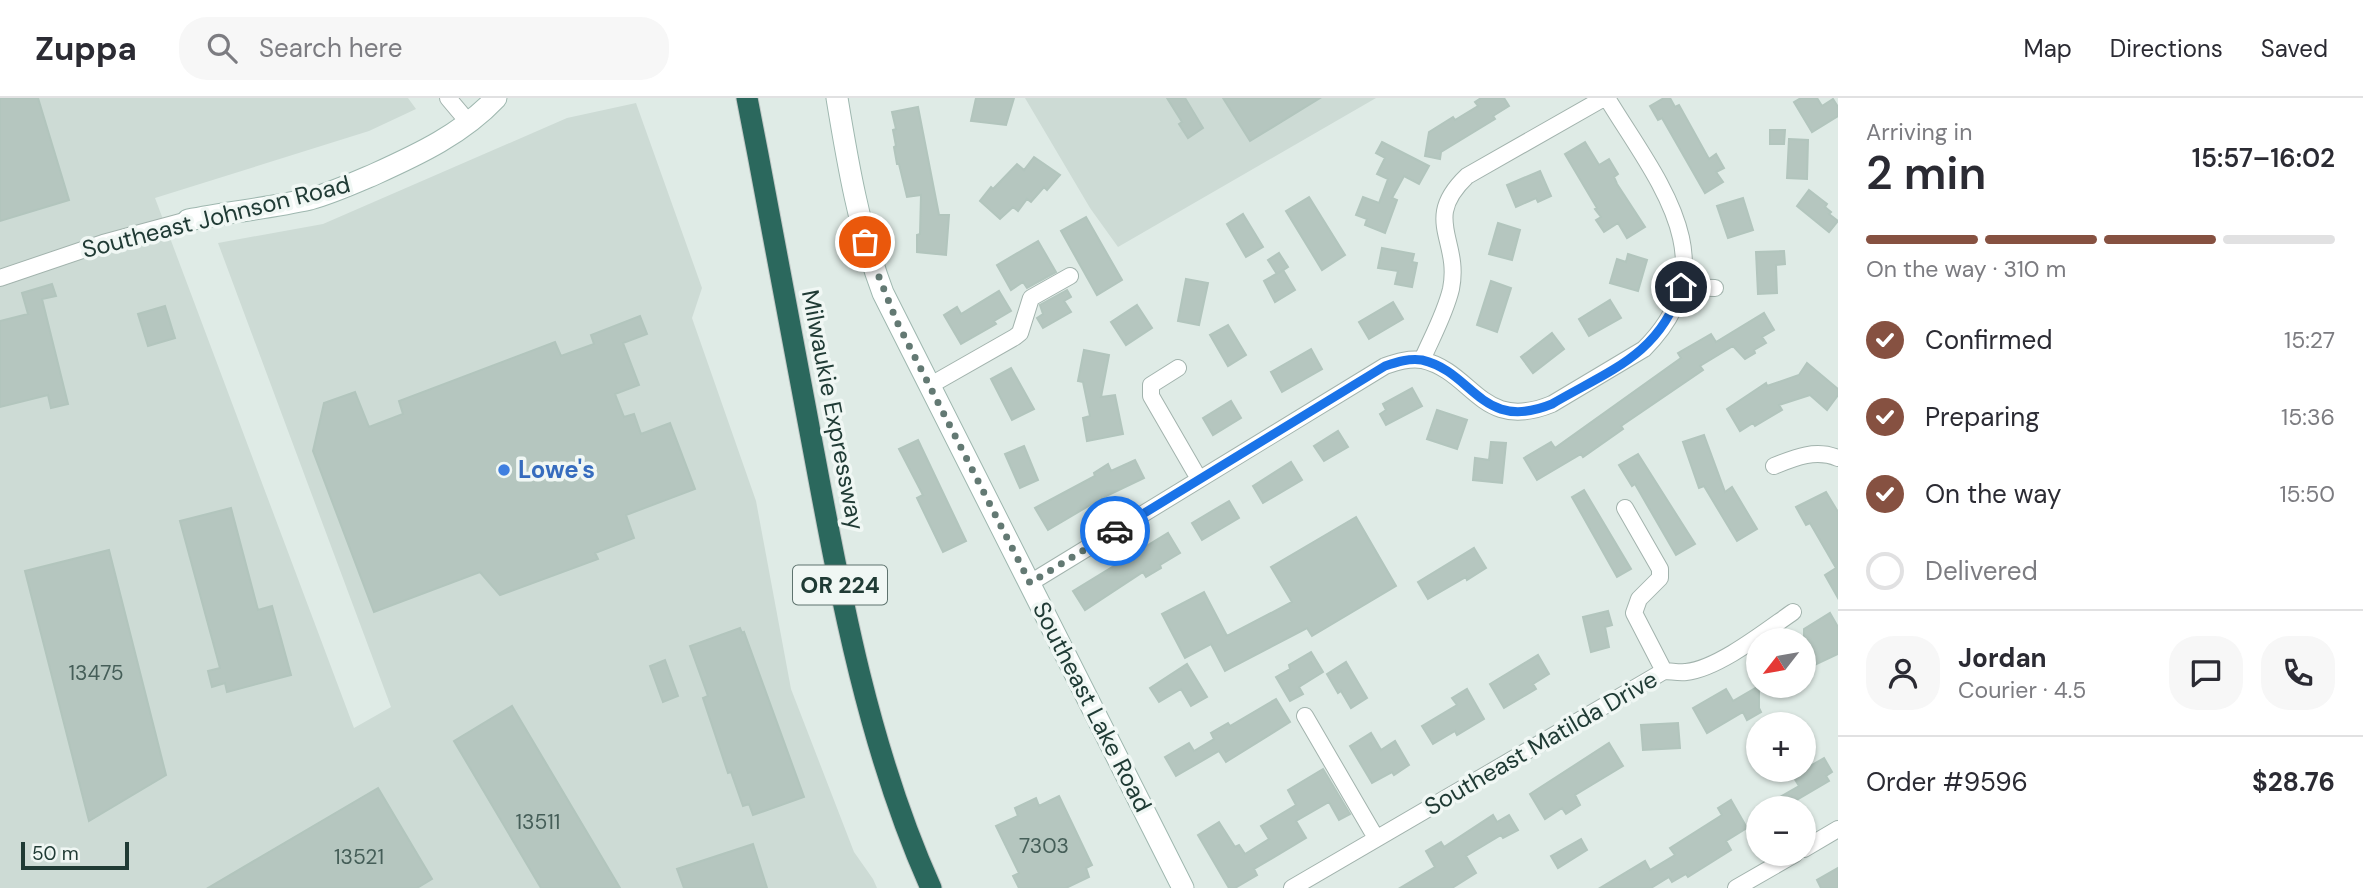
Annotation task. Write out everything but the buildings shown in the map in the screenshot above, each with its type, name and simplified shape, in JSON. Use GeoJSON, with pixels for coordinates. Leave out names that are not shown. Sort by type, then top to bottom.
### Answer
{"type":"FeatureCollection","features":[{"type":"Feature","properties":{"kind":"highway","name":"Milwaukie Expressway"},"geometry":{"type":"LineString","coordinates":[[747,98],[833,554],[854,651],[889,774],[931,888]]}},
{"type":"Feature","properties":{"kind":"street"},"geometry":{"type":"LineString","coordinates":[[448,98],[469,124]]}},
{"type":"Feature","properties":{"kind":"street","name":"Southeast Johnson Road"},"geometry":{"type":"LineString","coordinates":[[0,278],[103,243],[188,220],[327,194],[441,142],[469,124],[496,98]]}},
{"type":"Feature","properties":{"kind":"street","name":"Southeast Lake Road"},"geometry":{"type":"LineString","coordinates":[[837,98],[853,192],[865,242],[883,293],[1183,888]]}},
{"type":"Feature","properties":{"kind":"street"},"geometry":{"type":"LineString","coordinates":[[1030,583],[1385,366],[1403,360],[1422,360],[1441,368],[1495,407],[1516,412],[1537,410],[1552,404],[1644,349],[1667,322],[1681,287],[1684,254],[1678,220],[1669,200],[1606,98],[1467,176],[1452,190],[1443,218],[1452,254],[1451,288],[1422,360]]}},
{"type":"Feature","properties":{"kind":"street"},"geometry":{"type":"LineString","coordinates":[[929,386],[1015,337],[1020,333],[1031,298],[1070,276]]}},
{"type":"Feature","properties":{"kind":"street"},"geometry":{"type":"LineString","coordinates":[[1681,287],[1715,288]]}},
{"type":"Feature","properties":{"kind":"street"},"geometry":{"type":"LineString","coordinates":[[1178,368],[1151,385],[1152,396],[1199,479]]}},
{"type":"Feature","properties":{"kind":"street"},"geometry":{"type":"LineString","coordinates":[[1774,466],[1798,456],[1816,453],[1838,457]]}},
{"type":"Feature","properties":{"kind":"street"},"geometry":{"type":"LineString","coordinates":[[1625,508],[1660,569],[1660,578],[1639,599],[1634,613],[1664,671]]}},
{"type":"Feature","properties":{"kind":"street","name":"Southeast Matilda Drive"},"geometry":{"type":"LineString","coordinates":[[1292,888],[1664,671],[1686,672],[1701,669],[1743,646],[1793,612]]}},
{"type":"Feature","properties":{"kind":"street"},"geometry":{"type":"LineString","coordinates":[[1305,716],[1376,838]]}},
{"type":"Feature","properties":{"kind":"street"},"geometry":{"type":"LineString","coordinates":[[1816,842],[1838,830]]}},
{"type":"Feature","properties":{"kind":"street"},"geometry":{"type":"LineString","coordinates":[[1736,888],[1774,866]]}},
{"type":"Feature","properties":{"kind":"shaded area"},"geometry":{"type":"Polygon","coordinates":[[[0,98],[408,98],[416,109],[369,131],[155,198],[354,728],[391,707],[218,243],[323,224],[567,118],[636,103],[702,288],[692,318],[756,501],[791,689],[854,852],[877,888],[0,888],[0,98]]]}},
{"type":"Feature","properties":{"kind":"shaded area"},"geometry":{"type":"Polygon","coordinates":[[[1025,98],[1376,98],[1118,247],[1090,208],[1025,98]]]}},
{"type":"Feature","properties":{"kind":"way so far"},"geometry":{"type":"LineString","coordinates":[[865,242],[883,293],[897,322],[1030,583],[1115,531]]}},
{"type":"Feature","properties":{"kind":"place","name":"Lowe's"},"geometry":{"type":"Point","coordinates":[504,470]}},
{"type":"Feature","properties":{"kind":"route"},"geometry":{"type":"LineString","coordinates":[[1115,531],[1385,366],[1403,360],[1422,360],[1441,368],[1483,401],[1495,407],[1516,412],[1537,410],[1552,404],[1644,349],[1667,322],[1681,287]]}}]}
